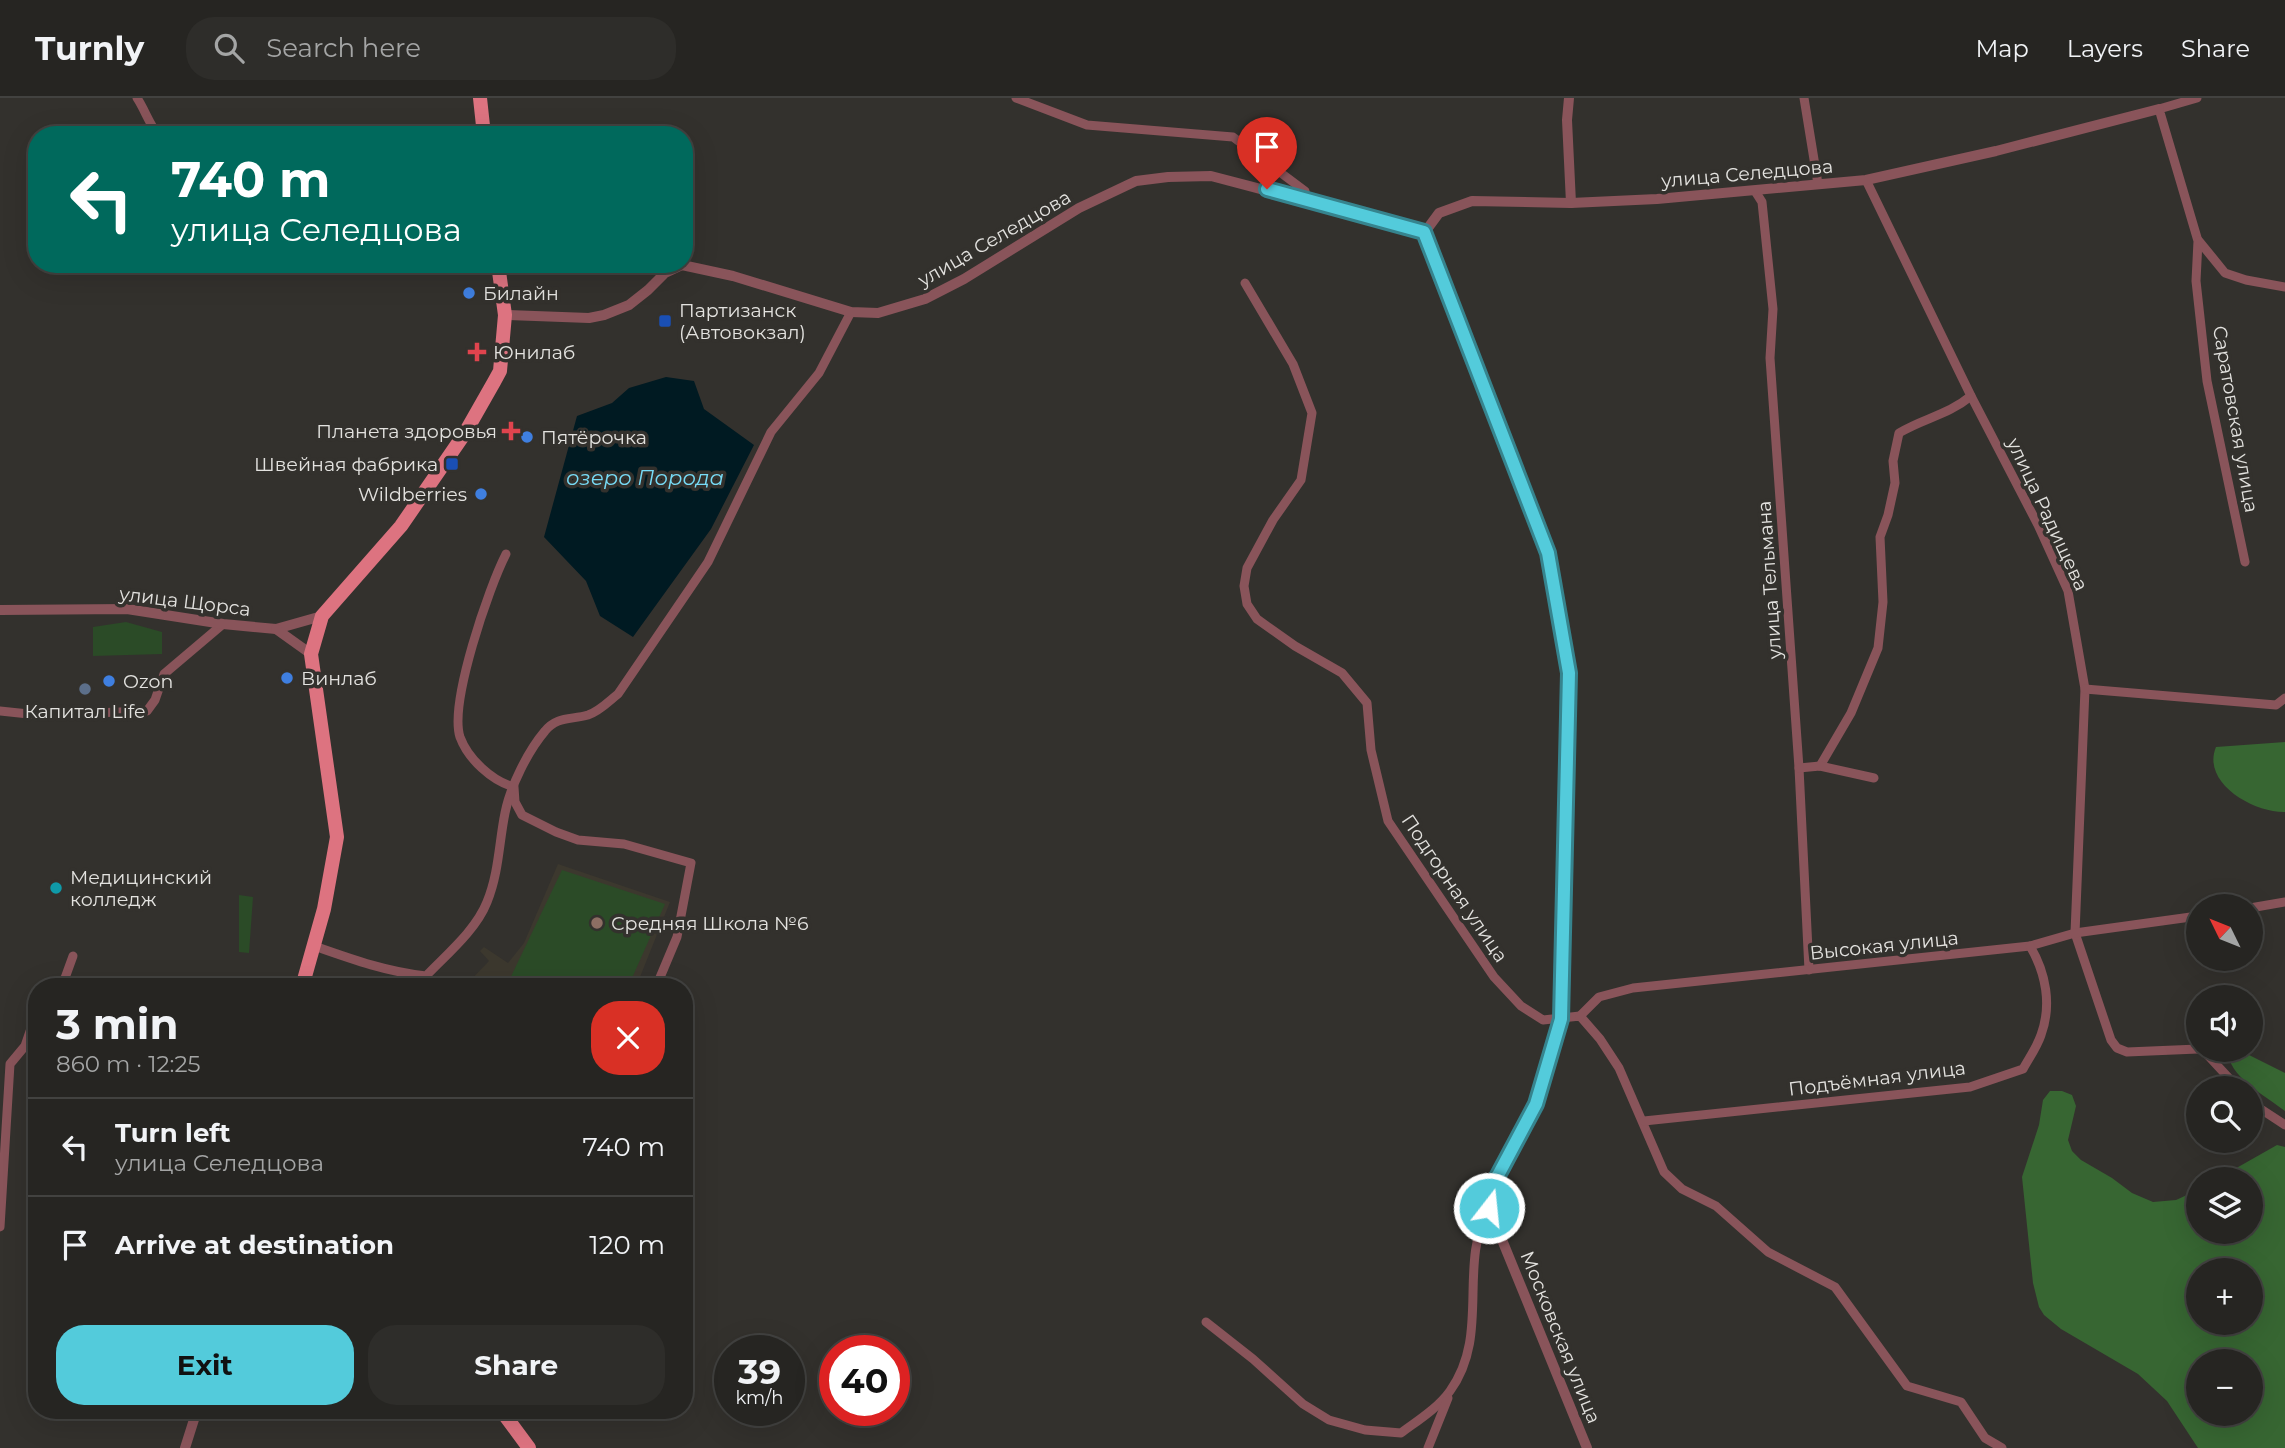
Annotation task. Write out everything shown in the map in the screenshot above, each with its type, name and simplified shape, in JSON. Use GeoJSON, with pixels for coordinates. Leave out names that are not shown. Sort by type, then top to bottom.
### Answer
{"type":"FeatureCollection","features":[{"type":"Feature","properties":{"kind":"main road"},"geometry":{"type":"LineString","coordinates":[[480,98],[483,126]]}},
{"type":"Feature","properties":{"kind":"main road"},"geometry":{"type":"LineString","coordinates":[[305,978],[324,909],[337,837],[311,654],[322,616],[401,526],[465,433],[500,371],[505,315],[499,273]]}},
{"type":"Feature","properties":{"kind":"main road"},"geometry":{"type":"LineString","coordinates":[[513,1419],[529,1448]]}},
{"type":"Feature","properties":{"kind":"street"},"geometry":{"type":"LineString","coordinates":[[138,98],[152,126]]}},
{"type":"Feature","properties":{"kind":"street"},"geometry":{"type":"LineString","coordinates":[[1016,98],[1087,125],[1233,137],[1306,191],[1306,200]]}},
{"type":"Feature","properties":{"kind":"street"},"geometry":{"type":"LineString","coordinates":[[1569,98],[1567,120],[1571,204]]}},
{"type":"Feature","properties":{"kind":"street"},"geometry":{"type":"LineString","coordinates":[[1804,98],[1818,184]]}},
{"type":"Feature","properties":{"kind":"street","name":"улица Селедцова"},"geometry":{"type":"LineString","coordinates":[[693,267],[733,276],[851,312],[878,313],[925,299],[964,279],[1079,208],[1136,181],[1211,176],[1424,232],[1440,213],[1472,201],[1571,204],[1866,180],[1996,151],[2197,98]]}},
{"type":"Feature","properties":{"kind":"street"},"geometry":{"type":"LineString","coordinates":[[2159,109],[2198,241],[2225,273],[2285,287]]}},
{"type":"Feature","properties":{"kind":"street","name":"улица Радищева"},"geometry":{"type":"LineString","coordinates":[[1866,180],[1971,396],[2038,525],[2068,591],[2085,689],[2075,933]]}},
{"type":"Feature","properties":{"kind":"street","name":"улица Тельмана"},"geometry":{"type":"LineString","coordinates":[[1755,191],[1762,202],[1773,309],[1770,358],[1799,768],[1809,970]]}},
{"type":"Feature","properties":{"kind":"street"},"geometry":{"type":"LineString","coordinates":[[1424,232],[1548,553],[1569,673],[1561,1019],[1536,1104],[1487,1196],[1489,1208],[1478,1233],[1474,1260],[1471,1342],[1462,1370],[1428,1448]]}},
{"type":"Feature","properties":{"kind":"street","name":"Саратовская улица"},"geometry":{"type":"LineString","coordinates":[[2198,241],[2196,281],[2207,381],[2245,562]]}},
{"type":"Feature","properties":{"kind":"street","name":"улица Селедцова"},"geometry":{"type":"LineString","coordinates":[[505,315],[604,315],[629,304],[665,273]]}},
{"type":"Feature","properties":{"kind":"street","name":"Подгорная улица"},"geometry":{"type":"LineString","coordinates":[[1245,283],[1293,363],[1312,413],[1301,480],[1273,520],[1247,568],[1244,586],[1247,604],[1257,618],[1294,646],[1342,673],[1355,687],[1367,703],[1371,750],[1388,821],[1494,977],[1521,1006],[1543,1020],[1561,1019]]}},
{"type":"Feature","properties":{"kind":"street"},"geometry":{"type":"LineString","coordinates":[[314,946],[385,969],[426,976],[479,916],[488,901],[501,849],[505,811],[530,751],[551,723],[564,718],[588,715],[618,694],[708,562],[771,432],[819,373],[851,312]]}},
{"type":"Feature","properties":{"kind":"street"},"geometry":{"type":"LineString","coordinates":[[1820,766],[1851,713],[1878,649],[1883,602],[1880,537],[1895,483],[1893,461],[1899,433],[1955,409],[1971,396]]}},
{"type":"Feature","properties":{"kind":"street"},"geometry":{"type":"LineString","coordinates":[[506,554],[494,577],[463,683],[458,710],[460,736],[471,756],[503,784],[514,787]]}},
{"type":"Feature","properties":{"kind":"street","name":"улица Щорса"},"geometry":{"type":"LineString","coordinates":[[0,610],[127,609],[276,629],[322,616]]}},
{"type":"Feature","properties":{"kind":"street"},"geometry":{"type":"LineString","coordinates":[[0,711],[38,715],[147,711],[155,700],[164,674],[223,624]]}},
{"type":"Feature","properties":{"kind":"street"},"geometry":{"type":"LineString","coordinates":[[276,629],[311,654]]}},
{"type":"Feature","properties":{"kind":"street"},"geometry":{"type":"LineString","coordinates":[[2085,689],[2276,705],[2285,698]]}},
{"type":"Feature","properties":{"kind":"street"},"geometry":{"type":"LineString","coordinates":[[1799,768],[1820,766],[1874,779]]}},
{"type":"Feature","properties":{"kind":"street"},"geometry":{"type":"LineString","coordinates":[[514,787],[515,802],[522,815],[556,832],[578,839],[624,844],[691,863],[677,937],[660,978]]}},
{"type":"Feature","properties":{"kind":"street"},"geometry":{"type":"LineString","coordinates":[[2263,906],[2285,902]]}},
{"type":"Feature","properties":{"kind":"street","name":"Высокая улица"},"geometry":{"type":"LineString","coordinates":[[1580,1016],[1599,997],[1633,988],[2030,946],[2075,933],[2186,918]]}},
{"type":"Feature","properties":{"kind":"street"},"geometry":{"type":"LineString","coordinates":[[2075,933],[2111,1040],[2117,1048],[2127,1052],[2186,1050]]}},
{"type":"Feature","properties":{"kind":"street","name":"Подъёмная улица"},"geometry":{"type":"LineString","coordinates":[[1644,1121],[1970,1087],[2023,1069],[2041,1034],[2048,996],[2040,964],[2030,946]]}},
{"type":"Feature","properties":{"kind":"street"},"geometry":{"type":"LineString","coordinates":[[65,978],[72,956]]}},
{"type":"Feature","properties":{"kind":"street"},"geometry":{"type":"LineString","coordinates":[[1561,1019],[1580,1016],[1600,1039],[1619,1068],[1664,1172],[1682,1189],[1716,1206],[1768,1251],[1835,1287],[1907,1386],[1961,1402],[1985,1438],[2002,1448]]}},
{"type":"Feature","properties":{"kind":"street"},"geometry":{"type":"LineString","coordinates":[[0,1227],[10,1063],[25,1046],[28,1037]]}},
{"type":"Feature","properties":{"kind":"street"},"geometry":{"type":"LineString","coordinates":[[2214,1062],[2227,1076]]}},
{"type":"Feature","properties":{"kind":"street"},"geometry":{"type":"LineString","coordinates":[[2263,1111],[2285,1125]]}},
{"type":"Feature","properties":{"kind":"street","name":"Московская улица"},"geometry":{"type":"LineString","coordinates":[[1489,1208],[1587,1448]]}},
{"type":"Feature","properties":{"kind":"street"},"geometry":{"type":"LineString","coordinates":[[1206,1322],[1253,1359],[1303,1405],[1329,1420],[1365,1430],[1401,1433],[1450,1393]]}},
{"type":"Feature","properties":{"kind":"street"},"geometry":{"type":"LineString","coordinates":[[185,1448],[194,1419]]}},
{"type":"Feature","properties":{"kind":"shaded area","name":"Средняя Школа №6"},"geometry":{"type":"Polygon","coordinates":[[[558,864],[670,902],[640,978],[473,978],[489,961],[480,951],[484,947],[508,963],[524,943],[558,864]]]}},
{"type":"Feature","properties":{"kind":"green space"},"geometry":{"type":"Polygon","coordinates":[[[126,622],[162,632],[162,654],[93,656],[93,627],[126,622]]]}},
{"type":"Feature","properties":{"kind":"green space"},"geometry":{"type":"Polygon","coordinates":[[[2285,742],[2285,812],[2273,811],[2246,801],[2223,784],[2216,772],[2213,760],[2216,747],[2285,742]]]}},
{"type":"Feature","properties":{"kind":"green space","name":"Средняя Школа №6"},"geometry":{"type":"Polygon","coordinates":[[[562,870],[665,904],[632,978],[510,978],[562,870]]]}},
{"type":"Feature","properties":{"kind":"green space"},"geometry":{"type":"Polygon","coordinates":[[[239,895],[253,897],[249,953],[239,952],[239,895]]]}},
{"type":"Feature","properties":{"kind":"green space"},"geometry":{"type":"Polygon","coordinates":[[[2231,1062],[2263,1062],[2285,1073],[2285,1111],[2263,1096],[2263,1076],[2240,1076],[2231,1062]]]}},
{"type":"Feature","properties":{"kind":"green space"},"geometry":{"type":"Polygon","coordinates":[[[2050,1091],[2062,1091],[2072,1095],[2076,1106],[2068,1140],[2072,1151],[2081,1160],[2132,1193],[2153,1202],[2176,1200],[2186,1195],[2186,1244],[2263,1244],[2263,1167],[2238,1167],[2277,1145],[2285,1147],[2285,1448],[2198,1448],[2167,1401],[2138,1374],[2061,1329],[2044,1315],[2039,1307],[2033,1283],[2022,1177],[2039,1125],[2043,1100],[2050,1091]]]}},
{"type":"Feature","properties":{"kind":"water","name":"озеро Порода"},"geometry":{"type":"Polygon","coordinates":[[[666,377],[694,381],[704,409],[754,445],[711,529],[633,637],[600,616],[586,581],[544,537],[577,416],[612,403],[629,388],[666,377]]]}},
{"type":"Feature","properties":{"kind":"place","name":"Билайн"},"geometry":{"type":"Point","coordinates":[469,293]}},
{"type":"Feature","properties":{"kind":"place","name":"Партизанск (Автовокзал)"},"geometry":{"type":"Point","coordinates":[665,321]}},
{"type":"Feature","properties":{"kind":"place","name":"Юнилаб"},"geometry":{"type":"Point","coordinates":[477,352]}},
{"type":"Feature","properties":{"kind":"place","name":"Планета здоровья"},"geometry":{"type":"Point","coordinates":[511,431]}},
{"type":"Feature","properties":{"kind":"place","name":"Пятёрочка"},"geometry":{"type":"Point","coordinates":[527,437]}},
{"type":"Feature","properties":{"kind":"place","name":"Швейная фабрика"},"geometry":{"type":"Point","coordinates":[452,464]}},
{"type":"Feature","properties":{"kind":"place","name":"Wildberries"},"geometry":{"type":"Point","coordinates":[481,494]}},
{"type":"Feature","properties":{"kind":"place","name":"Винлаб"},"geometry":{"type":"Point","coordinates":[287,678]}},
{"type":"Feature","properties":{"kind":"place","name":"Ozon"},"geometry":{"type":"Point","coordinates":[109,681]}},
{"type":"Feature","properties":{"kind":"place","name":"Капитал Life"},"geometry":{"type":"Point","coordinates":[85,689]}},
{"type":"Feature","properties":{"kind":"place","name":"Медицинский колледж"},"geometry":{"type":"Point","coordinates":[56,888]}},
{"type":"Feature","properties":{"kind":"place","name":"Средняя Школа №6"},"geometry":{"type":"Point","coordinates":[597,923]}},
{"type":"Feature","properties":{"kind":"route"},"geometry":{"type":"LineString","coordinates":[[1267,189],[1424,232],[1548,553],[1569,673],[1561,1019],[1536,1104],[1487,1196],[1489,1208]]}}]}
